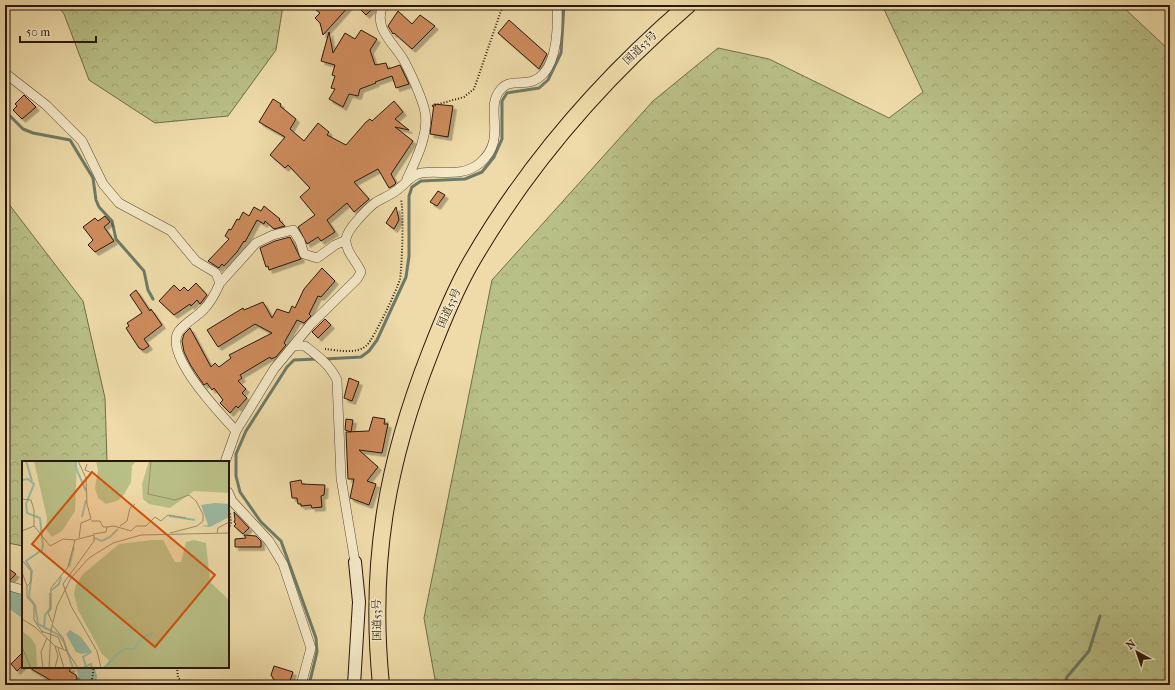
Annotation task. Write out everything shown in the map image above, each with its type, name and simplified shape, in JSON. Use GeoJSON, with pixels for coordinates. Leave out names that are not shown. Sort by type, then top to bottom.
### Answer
{"type":"FeatureCollection","features":[{"type":"Feature","properties":{"kind":"highway","name":"国道53号"},"geometry":{"type":"LineString","coordinates":[[381,685],[377,598],[380,537],[386,500],[410,406],[453,299],[485,238],[546,152],[589,101],[635,52],[688,5]]}},
{"type":"Feature","properties":{"kind":"street"},"geometry":{"type":"LineString","coordinates":[[224,461],[236,431],[274,369],[311,324],[357,279],[361,272],[349,254],[346,240],[351,228],[375,203],[398,190],[407,179],[414,164],[425,131],[424,109],[403,59],[385,36],[380,24],[380,12],[383,5]]}},
{"type":"Feature","properties":{"kind":"street"},"geometry":{"type":"LineString","coordinates":[[407,179],[421,174],[447,174],[464,171],[479,164],[492,149],[496,137],[496,96],[502,87],[512,82],[532,82],[546,70],[554,51],[558,29],[557,5]]}},
{"type":"Feature","properties":{"kind":"street"},"geometry":{"type":"LineString","coordinates":[[5,73],[46,105],[82,141],[103,184],[119,203],[171,231],[196,261],[216,273],[220,283]]}},
{"type":"Feature","properties":{"kind":"street"},"geometry":{"type":"LineString","coordinates":[[236,431],[208,400],[187,371],[177,351],[176,341],[179,331],[204,309],[215,296],[220,283],[256,243],[272,235],[293,230],[300,241],[304,254],[317,258],[335,245],[346,240]]}},
{"type":"Feature","properties":{"kind":"street"},"geometry":{"type":"LineString","coordinates":[[293,346],[305,346],[311,350],[327,364],[337,380],[341,478],[355,562],[359,602],[354,685]]}},
{"type":"Feature","properties":{"kind":"street"},"geometry":{"type":"LineString","coordinates":[[229,494],[232,501],[269,541],[283,564],[311,648],[301,685]]}},
{"type":"Feature","properties":{"kind":"street"},"geometry":{"type":"LineString","coordinates":[[6,588],[9,586],[22,590]]}},
{"type":"Feature","properties":{"kind":"path"},"geometry":{"type":"LineString","coordinates":[[424,109],[464,97],[474,89],[503,10],[503,5]]}},
{"type":"Feature","properties":{"kind":"path"},"geometry":{"type":"LineString","coordinates":[[311,350],[357,351],[367,346],[377,330],[399,280],[402,202],[398,190]]}},
{"type":"Feature","properties":{"kind":"path"},"geometry":{"type":"LineString","coordinates":[[229,529],[231,524],[230,509],[232,501]]}},
{"type":"Feature","properties":{"kind":"path"},"geometry":{"type":"LineString","coordinates":[[91,685],[94,668]]}},
{"type":"Feature","properties":{"kind":"path"},"geometry":{"type":"LineString","coordinates":[[177,668],[178,678],[187,685]]}},
{"type":"Feature","properties":{"kind":"green space"},"geometry":{"type":"Polygon","coordinates":[[[57,5],[283,5],[276,50],[228,116],[155,123],[89,80],[64,14],[57,5]]]}},
{"type":"Feature","properties":{"kind":"green space"},"geometry":{"type":"Polygon","coordinates":[[[882,5],[1121,5],[1170,51],[1170,685],[436,685],[424,618],[492,280],[653,101],[718,48],[769,59],[889,118],[923,92],[882,5]]]}},
{"type":"Feature","properties":{"kind":"green space"},"geometry":{"type":"Polygon","coordinates":[[[5,199],[83,301],[105,398],[107,461],[22,461],[22,546],[8,543],[5,538],[5,199]]]}},
{"type":"Feature","properties":{"kind":"building"},"geometry":{"type":"Polygon","coordinates":[[[320,5],[350,5],[323,35],[320,23],[315,18],[320,13],[316,10],[320,5]]]}},
{"type":"Feature","properties":{"kind":"building"},"geometry":{"type":"Polygon","coordinates":[[[363,5],[376,5],[366,15],[360,9],[363,5]]]}},
{"type":"Feature","properties":{"kind":"building"},"geometry":{"type":"Polygon","coordinates":[[[398,11],[412,24],[420,15],[435,26],[412,49],[394,33],[393,34],[388,26],[398,11]]]}},
{"type":"Feature","properties":{"kind":"building"},"geometry":{"type":"Polygon","coordinates":[[[509,20],[547,54],[539,69],[498,33],[509,20]]]}},
{"type":"Feature","properties":{"kind":"building"},"geometry":{"type":"Polygon","coordinates":[[[361,30],[377,39],[370,50],[375,65],[386,63],[388,69],[400,65],[409,84],[396,88],[392,76],[360,89],[358,96],[349,94],[343,107],[329,99],[335,89],[331,88],[335,76],[332,75],[335,65],[321,61],[329,32],[333,53],[345,33],[355,39],[361,30]]]}},
{"type":"Feature","properties":{"kind":"building"},"geometry":{"type":"Polygon","coordinates":[[[24,95],[36,107],[22,119],[13,110],[17,106],[15,104],[24,95]]]}},
{"type":"Feature","properties":{"kind":"building"},"geometry":{"type":"Polygon","coordinates":[[[273,99],[281,104],[280,106],[296,119],[290,129],[304,141],[318,123],[329,132],[327,135],[346,145],[366,122],[370,119],[372,121],[394,101],[403,112],[395,119],[409,130],[395,127],[413,141],[391,174],[396,183],[389,188],[378,169],[354,182],[369,199],[354,212],[347,203],[327,220],[335,232],[321,241],[318,237],[307,244],[298,227],[315,215],[300,197],[310,188],[288,165],[285,168],[270,155],[285,137],[259,122],[273,99]]]}},
{"type":"Feature","properties":{"kind":"building"},"geometry":{"type":"Polygon","coordinates":[[[434,104],[453,106],[448,137],[430,134],[434,104]]]}},
{"type":"Feature","properties":{"kind":"building"},"geometry":{"type":"Polygon","coordinates":[[[438,191],[445,195],[437,206],[430,202],[438,191]]]}},
{"type":"Feature","properties":{"kind":"building"},"geometry":{"type":"Polygon","coordinates":[[[264,206],[280,219],[279,220],[285,226],[274,229],[265,221],[264,224],[257,220],[245,242],[244,241],[237,252],[224,266],[222,264],[219,268],[208,261],[229,239],[225,236],[229,229],[231,230],[237,219],[239,220],[243,212],[249,216],[254,207],[261,211],[264,206]]]}},
{"type":"Feature","properties":{"kind":"building"},"geometry":{"type":"Polygon","coordinates":[[[396,207],[399,220],[394,229],[386,223],[396,207]]]}},
{"type":"Feature","properties":{"kind":"building"},"geometry":{"type":"Polygon","coordinates":[[[105,216],[110,222],[104,227],[114,241],[95,252],[88,245],[93,240],[83,227],[95,218],[98,221],[105,216]]]}},
{"type":"Feature","properties":{"kind":"building"},"geometry":{"type":"Polygon","coordinates":[[[290,237],[301,259],[269,270],[268,266],[266,267],[260,248],[275,241],[290,237]]]}},
{"type":"Feature","properties":{"kind":"building"},"geometry":{"type":"Polygon","coordinates":[[[322,268],[335,281],[321,297],[318,296],[309,314],[311,316],[304,323],[297,320],[284,343],[286,345],[276,357],[271,359],[270,357],[240,375],[242,378],[238,381],[246,389],[242,393],[247,398],[238,408],[236,406],[230,413],[220,403],[223,400],[214,388],[212,390],[207,383],[204,385],[191,366],[184,352],[182,341],[184,334],[190,328],[211,367],[215,363],[219,367],[231,358],[229,355],[272,333],[255,324],[218,347],[207,330],[243,308],[244,310],[263,302],[272,318],[277,309],[289,313],[292,306],[295,308],[304,289],[322,268]]]}},
{"type":"Feature","properties":{"kind":"building"},"geometry":{"type":"Polygon","coordinates":[[[196,283],[207,295],[200,304],[197,300],[191,306],[190,304],[174,315],[159,301],[174,285],[180,291],[184,287],[188,291],[196,283]]]}},
{"type":"Feature","properties":{"kind":"building"},"geometry":{"type":"Polygon","coordinates":[[[136,290],[150,311],[151,309],[162,325],[144,339],[149,346],[143,350],[139,348],[126,328],[129,326],[127,323],[142,313],[130,295],[136,290]]]}},
{"type":"Feature","properties":{"kind":"building"},"geometry":{"type":"Polygon","coordinates":[[[325,319],[331,325],[318,338],[312,332],[325,319]]]}},
{"type":"Feature","properties":{"kind":"building"},"geometry":{"type":"Polygon","coordinates":[[[349,378],[359,382],[352,401],[344,398],[349,378]]]}},
{"type":"Feature","properties":{"kind":"building"},"geometry":{"type":"Polygon","coordinates":[[[373,417],[385,419],[384,424],[388,424],[382,453],[359,450],[378,467],[367,481],[376,484],[369,505],[350,498],[354,479],[348,479],[346,432],[369,431],[373,417]]]}},
{"type":"Feature","properties":{"kind":"building"},"geometry":{"type":"Polygon","coordinates":[[[346,419],[353,420],[351,432],[345,430],[346,419]]]}},
{"type":"Feature","properties":{"kind":"building"},"geometry":{"type":"Polygon","coordinates":[[[301,480],[302,484],[325,485],[324,495],[321,496],[322,507],[312,508],[311,505],[301,506],[301,504],[298,504],[297,498],[292,498],[290,482],[301,480]]]}},
{"type":"Feature","properties":{"kind":"building"},"geometry":{"type":"Polygon","coordinates":[[[234,512],[249,528],[243,534],[234,526],[236,524],[234,522],[234,512]]]}},
{"type":"Feature","properties":{"kind":"building"},"geometry":{"type":"Polygon","coordinates":[[[244,535],[256,536],[261,541],[261,547],[235,547],[235,539],[246,538],[244,535]]]}},
{"type":"Feature","properties":{"kind":"building"},"geometry":{"type":"Polygon","coordinates":[[[9,569],[16,574],[10,580],[5,581],[5,573],[9,569]]]}},
{"type":"Feature","properties":{"kind":"building"},"geometry":{"type":"Polygon","coordinates":[[[22,653],[22,666],[17,671],[11,664],[22,653]]]}},
{"type":"Feature","properties":{"kind":"building"},"geometry":{"type":"Polygon","coordinates":[[[274,666],[293,672],[290,681],[285,684],[274,680],[271,675],[274,666]]]}},
{"type":"Feature","properties":{"kind":"building"},"geometry":{"type":"Polygon","coordinates":[[[30,668],[71,668],[69,671],[76,675],[77,678],[73,685],[59,685],[30,668]]]}},
{"type":"Feature","properties":{"kind":"waterway"},"geometry":{"type":"LineString","coordinates":[[325,359],[361,357],[369,351],[377,340],[406,277],[409,256],[409,196],[412,187],[421,181],[465,179],[482,172],[494,157],[502,139],[502,101],[507,93],[539,88],[548,80],[561,53],[564,5]]}},
{"type":"Feature","properties":{"kind":"waterway"},"geometry":{"type":"LineString","coordinates":[[5,111],[23,129],[33,133],[70,140],[93,178],[96,200],[99,207],[112,221],[116,239],[144,271],[148,290],[153,299]]}},
{"type":"Feature","properties":{"kind":"waterway"},"geometry":{"type":"LineString","coordinates":[[309,685],[317,652],[316,638],[281,541],[261,522],[240,492],[236,476],[236,454],[246,431],[287,367],[294,360],[317,359]]}},
{"type":"Feature","properties":{"kind":"waterway"},"geometry":{"type":"LineString","coordinates":[[5,594],[22,607]]}},
{"type":"Feature","properties":{"kind":"waterway"},"geometry":{"type":"LineString","coordinates":[[1064,685],[1067,677],[1089,651],[1100,616]]}},
{"type":"Feature","properties":{"kind":"waterway"},"geometry":{"type":"LineString","coordinates":[[84,685],[88,677],[85,668]]}}]}
